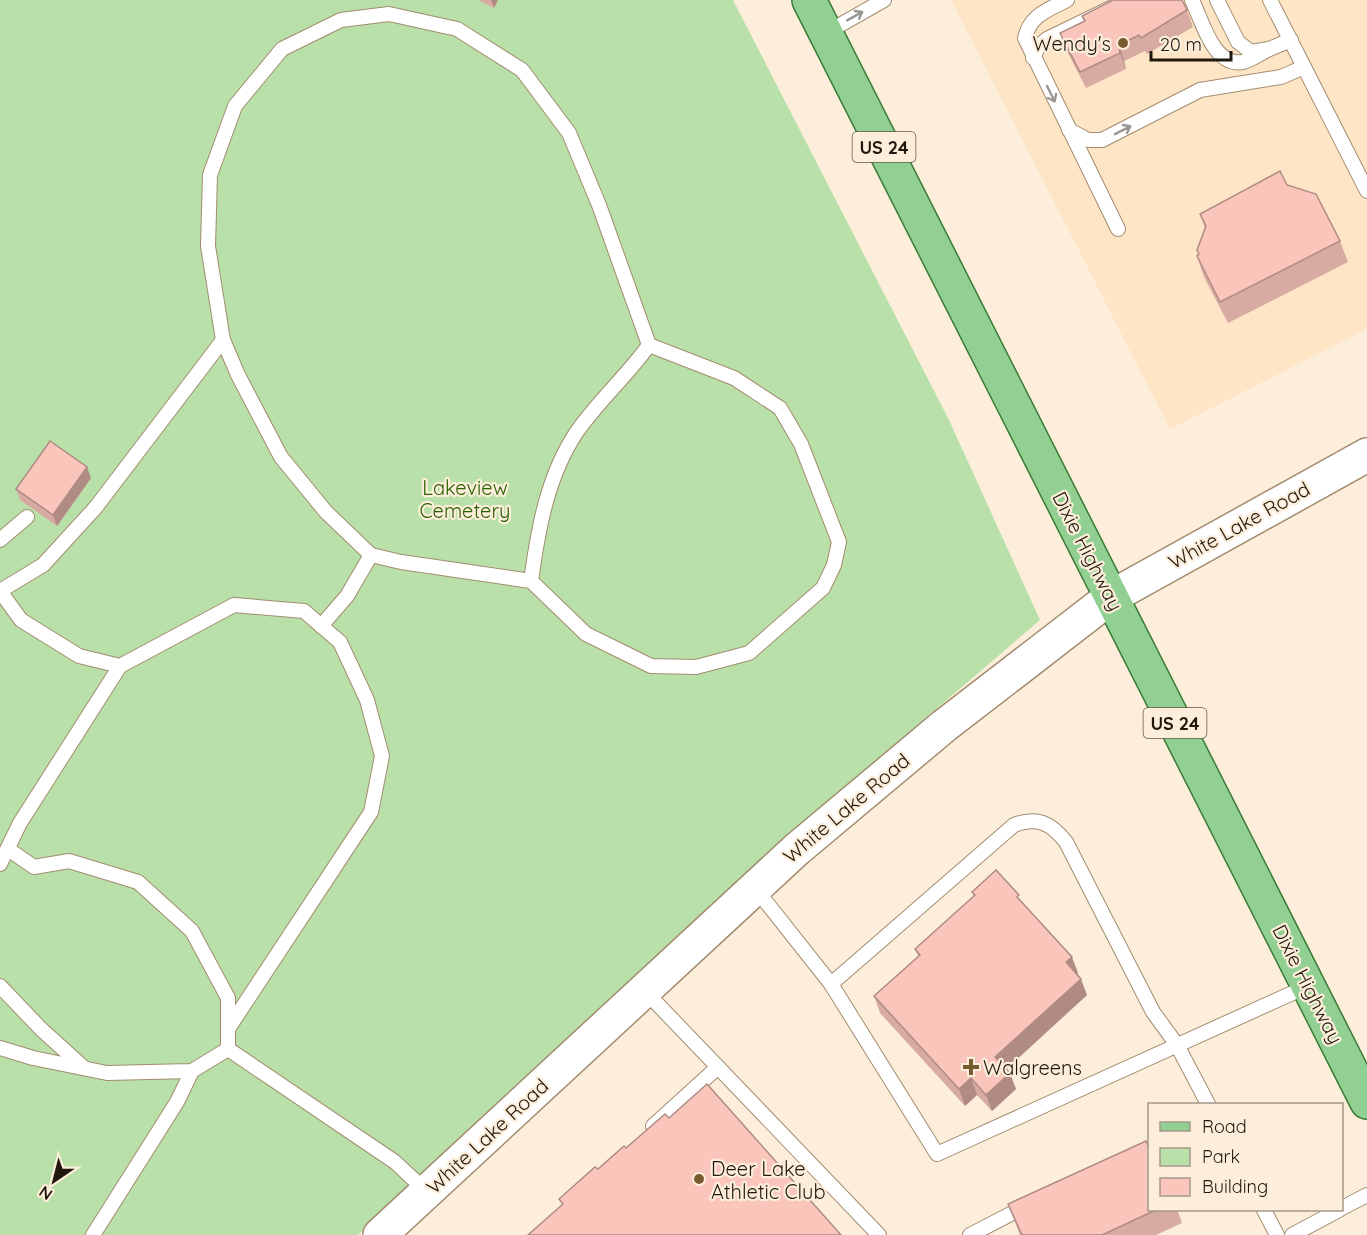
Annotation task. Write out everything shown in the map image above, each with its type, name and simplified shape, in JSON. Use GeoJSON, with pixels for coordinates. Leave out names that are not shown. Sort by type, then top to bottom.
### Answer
{"type":"FeatureCollection","features":[{"type":"Feature","properties":{"kind":"main road","name":"Dixie Highway"},"geometry":{"type":"LineString","coordinates":[[809,0],[1367,1102]]}},
{"type":"Feature","properties":{"kind":"street","name":"White Lake Road"},"geometry":{"type":"LineString","coordinates":[[380,1235],[796,850],[944,726],[1111,597],[1367,455]]}},
{"type":"Feature","properties":{"kind":"lane"},"geometry":{"type":"LineString","coordinates":[[826,33],[884,0]]}},
{"type":"Feature","properties":{"kind":"lane"},"geometry":{"type":"LineString","coordinates":[[1067,0],[1038,15],[1028,24],[1025,38],[1118,229]]}},
{"type":"Feature","properties":{"kind":"lane"},"geometry":{"type":"LineString","coordinates":[[1033,58],[1038,47],[1047,39],[1127,0]]}},
{"type":"Feature","properties":{"kind":"lane"},"geometry":{"type":"LineString","coordinates":[[1192,0],[1218,53],[1229,61],[1243,62],[1291,40]]}},
{"type":"Feature","properties":{"kind":"lane"},"geometry":{"type":"LineString","coordinates":[[1217,0],[1238,42],[1251,52],[1269,49]]}},
{"type":"Feature","properties":{"kind":"lane"},"geometry":{"type":"LineString","coordinates":[[1270,0],[1367,191]]}},
{"type":"Feature","properties":{"kind":"lane"},"geometry":{"type":"LineString","coordinates":[[389,14],[457,29],[522,70],[569,133],[649,345],[734,378],[780,408],[801,444],[839,542],[834,565],[823,588],[749,653],[696,667],[651,666],[586,634],[531,581],[401,562],[371,555],[360,547],[326,512],[281,458],[238,375],[223,340],[208,246],[210,175],[235,106],[282,50],[341,20],[389,14]]}},
{"type":"Feature","properties":{"kind":"lane"},"geometry":{"type":"LineString","coordinates":[[1069,130],[1088,140],[1102,140],[1200,90],[1281,77],[1304,67]]}},
{"type":"Feature","properties":{"kind":"lane"},"geometry":{"type":"LineString","coordinates":[[120,666],[79,656],[21,620],[0,591],[43,565],[96,507],[223,340]]}},
{"type":"Feature","properties":{"kind":"lane"},"geometry":{"type":"LineString","coordinates":[[531,581],[547,494],[575,434],[605,398],[630,373],[649,345]]}},
{"type":"Feature","properties":{"kind":"lane"},"geometry":{"type":"LineString","coordinates":[[0,540],[27,517]]}},
{"type":"Feature","properties":{"kind":"lane"},"geometry":{"type":"LineString","coordinates":[[321,626],[347,596],[371,555]]}},
{"type":"Feature","properties":{"kind":"lane"},"geometry":{"type":"LineString","coordinates":[[0,864],[20,823],[120,666],[234,605],[304,611],[340,642],[368,700],[382,756],[372,812],[228,1029]]}},
{"type":"Feature","properties":{"kind":"lane"},"geometry":{"type":"LineString","coordinates":[[831,984],[999,836],[1014,825],[1029,819],[1045,823],[1059,833],[1066,842],[1153,1012],[1177,1045],[1207,1103]]}},
{"type":"Feature","properties":{"kind":"lane"},"geometry":{"type":"LineString","coordinates":[[8,849],[34,867],[69,861],[138,882],[192,931],[228,999],[228,1049]]}},
{"type":"Feature","properties":{"kind":"lane"},"geometry":{"type":"LineString","coordinates":[[755,888],[831,984],[937,1154],[1308,986]]}},
{"type":"Feature","properties":{"kind":"lane"},"geometry":{"type":"LineString","coordinates":[[0,986],[41,1029],[86,1069]]}},
{"type":"Feature","properties":{"kind":"lane"},"geometry":{"type":"LineString","coordinates":[[644,990],[879,1235]]}},
{"type":"Feature","properties":{"kind":"lane"},"geometry":{"type":"LineString","coordinates":[[0,1048],[33,1058],[107,1073],[192,1071],[228,1049]]}},
{"type":"Feature","properties":{"kind":"lane"},"geometry":{"type":"LineString","coordinates":[[228,1049],[395,1162],[427,1192]]}},
{"type":"Feature","properties":{"kind":"lane"},"geometry":{"type":"LineString","coordinates":[[638,1139],[718,1067]]}},
{"type":"Feature","properties":{"kind":"lane"},"geometry":{"type":"LineString","coordinates":[[93,1235],[177,1102],[192,1071]]}},
{"type":"Feature","properties":{"kind":"lane"},"geometry":{"type":"LineString","coordinates":[[1343,1207],[1367,1195]]}},
{"type":"Feature","properties":{"kind":"lane"},"geometry":{"type":"LineString","coordinates":[[970,1235],[1044,1197]]}},
{"type":"Feature","properties":{"kind":"lane"},"geometry":{"type":"LineString","coordinates":[[1265,1211],[1277,1235]]}},
{"type":"Feature","properties":{"kind":"lane"},"geometry":{"type":"LineString","coordinates":[[1292,1235],[1336,1211]]}},
{"type":"Feature","properties":{"kind":"shaded area"},"geometry":{"type":"Polygon","coordinates":[[[951,0],[1367,0],[1367,329],[1170,429],[951,0]]]}},
{"type":"Feature","properties":{"kind":"green space","name":"Lakeview Cemetery"},"geometry":{"type":"Polygon","coordinates":[[[0,0],[733,0],[949,420],[1040,620],[779,844],[358,1235],[0,1235],[0,0]]]}},
{"type":"Feature","properties":{"kind":"building"},"geometry":{"type":"Polygon","coordinates":[[[1113,0],[1182,0],[1187,10],[1141,38],[1139,35],[1119,45],[1120,53],[1080,72],[1060,33],[1085,21],[1082,16],[1113,0]]]}},
{"type":"Feature","properties":{"kind":"building"},"geometry":{"type":"Polygon","coordinates":[[[1280,171],[1287,185],[1316,194],[1340,241],[1220,302],[1197,256],[1206,226],[1200,214],[1280,171]]]}},
{"type":"Feature","properties":{"kind":"building"},"geometry":{"type":"Polygon","coordinates":[[[50,441],[87,467],[53,515],[16,489],[50,441]]]}},
{"type":"Feature","properties":{"kind":"building","name":"Walgreens"},"geometry":{"type":"Polygon","coordinates":[[[996,870],[1019,895],[1017,897],[1072,957],[1066,962],[1081,979],[995,1057],[1010,1073],[986,1095],[971,1078],[959,1089],[874,996],[920,955],[915,949],[975,895],[972,892],[996,870]]]}},
{"type":"Feature","properties":{"kind":"building","name":"Deer Lake Athletic Club"},"geometry":{"type":"Polygon","coordinates":[[[707,1084],[841,1235],[528,1235],[563,1204],[559,1199],[595,1167],[598,1169],[624,1146],[626,1148],[665,1114],[669,1118],[707,1084]]]}},
{"type":"Feature","properties":{"kind":"building"},"geometry":{"type":"Polygon","coordinates":[[[1146,1141],[1148,1146],[1148,1211],[1154,1211],[1102,1235],[1022,1235],[1008,1204],[1146,1141]]]}},
{"type":"Feature","properties":{"kind":"place","name":"Wendy's"},"geometry":{"type":"Point","coordinates":[1123,43]}},
{"type":"Feature","properties":{"kind":"place","name":"Walgreens"},"geometry":{"type":"Point","coordinates":[971,1067]}},
{"type":"Feature","properties":{"kind":"place","name":"Deer Lake Athletic Club"},"geometry":{"type":"Point","coordinates":[699,1179]}}]}
